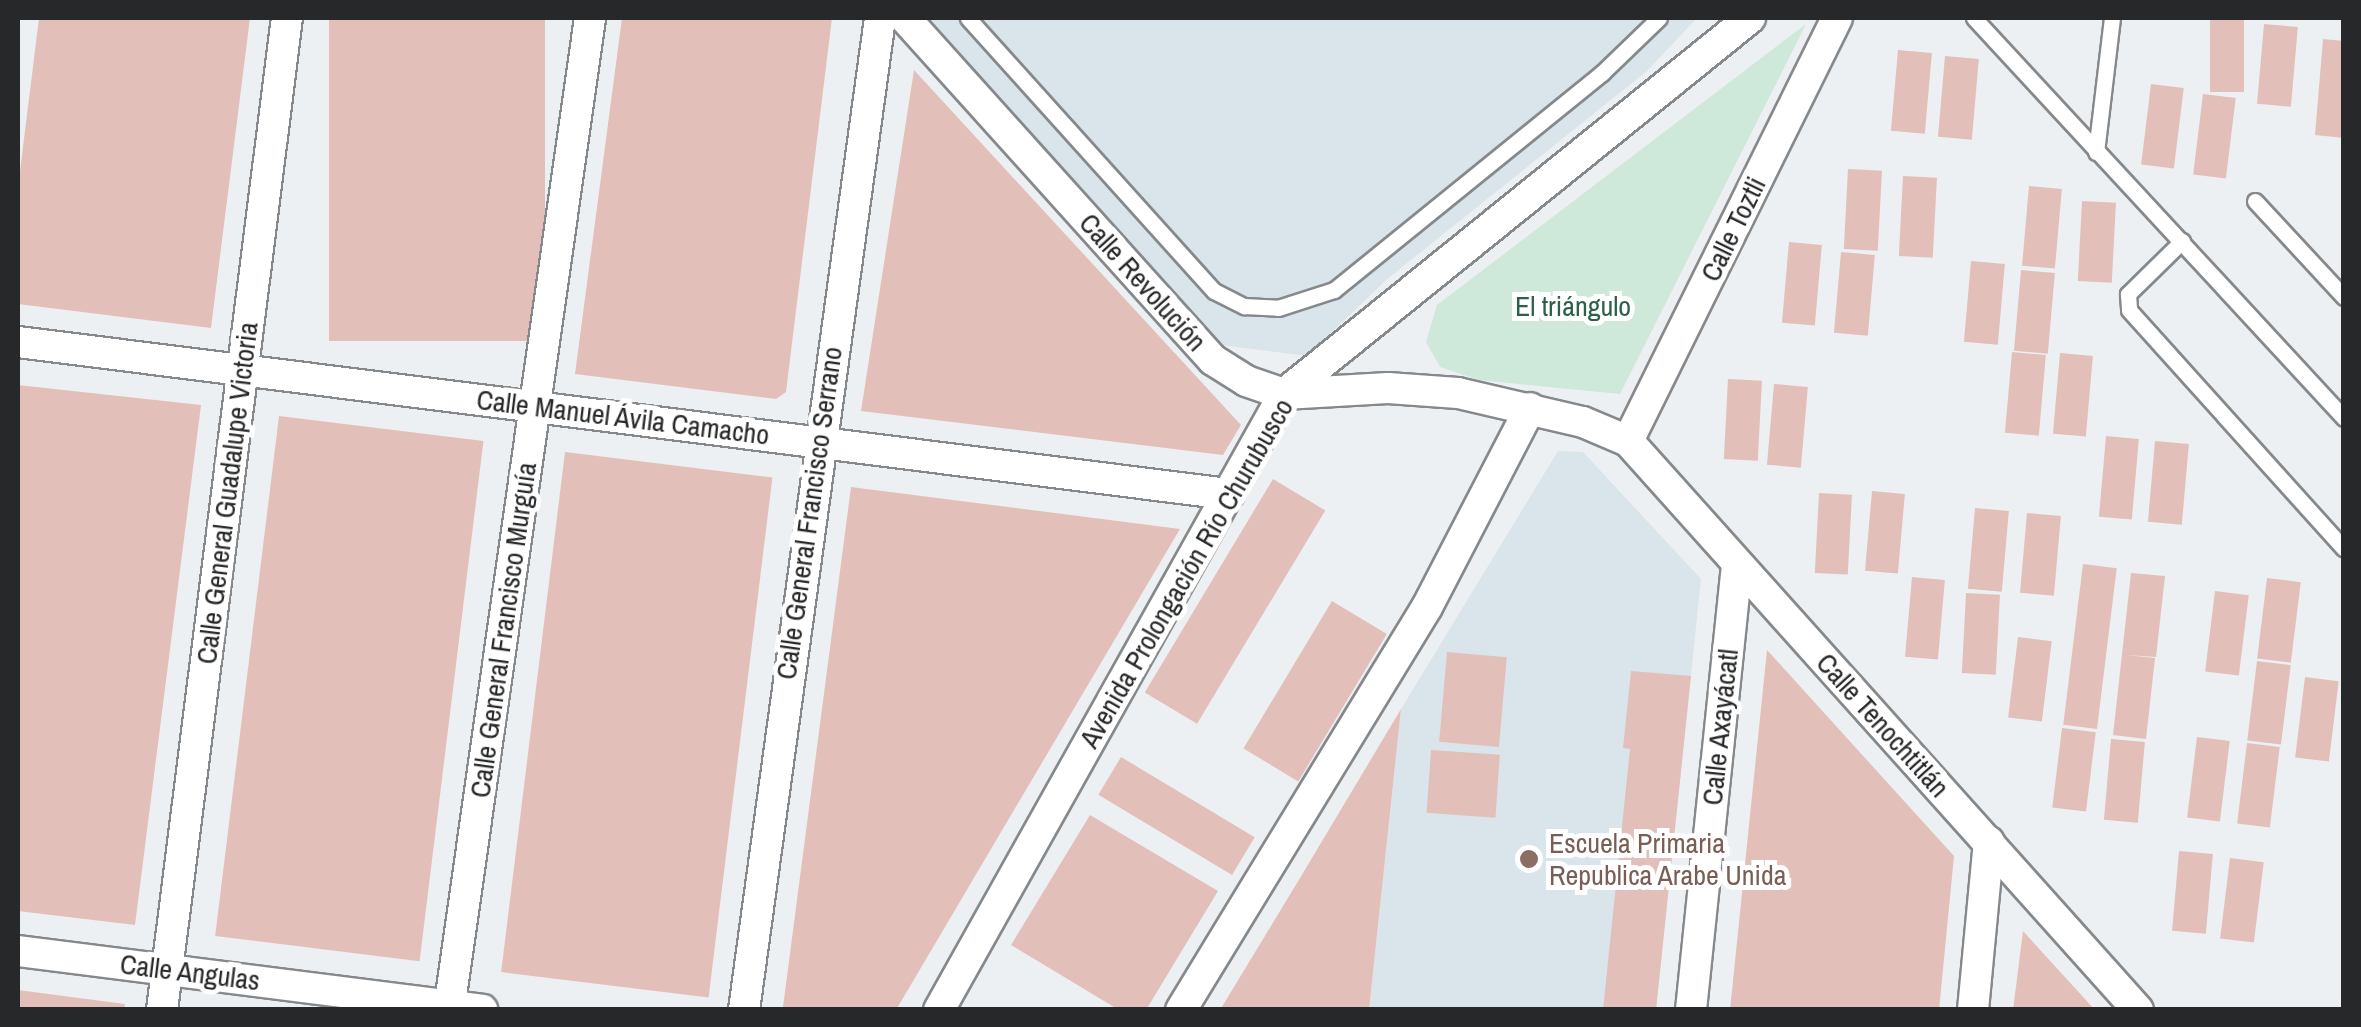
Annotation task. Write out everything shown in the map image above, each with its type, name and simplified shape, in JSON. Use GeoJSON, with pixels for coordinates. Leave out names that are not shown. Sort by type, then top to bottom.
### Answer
{"type":"FeatureCollection","features":[{"type":"Feature","properties":{"kind":"street","name":"Calle General Guadalupe Victoria"},"geometry":{"type":"LineString","coordinates":[[162,1010],[286,18]]}},
{"type":"Feature","properties":{"kind":"street","name":"Calle General Francisco Murguía"},"geometry":{"type":"LineString","coordinates":[[449,1008],[590,18]]}},
{"type":"Feature","properties":{"kind":"street","name":"Calle General Francisco Serrano"},"geometry":{"type":"LineString","coordinates":[[744,1010],[818,441],[880,18]]}},
{"type":"Feature","properties":{"kind":"street","name":"Calle Revolución"},"geometry":{"type":"LineString","coordinates":[[905,18],[1213,360],[1284,394],[1388,388],[1458,393],[1530,408],[1628,441]]}},
{"type":"Feature","properties":{"kind":"street","name":"Avenida Prolongación Río Churubusco"},"geometry":{"type":"LineString","coordinates":[[939,1010],[1284,394],[1750,18]]}},
{"type":"Feature","properties":{"kind":"street","name":"Calle Toztli"},"geometry":{"type":"LineString","coordinates":[[1628,441],[1837,18]]}},
{"type":"Feature","properties":{"kind":"street","name":"Calle Manuel Ávila Camacho"},"geometry":{"type":"LineString","coordinates":[[18,342],[1228,494]]}},
{"type":"Feature","properties":{"kind":"street"},"geometry":{"type":"LineString","coordinates":[[1181,1010],[1427,607],[1530,408]]}},
{"type":"Feature","properties":{"kind":"street","name":"Calle Tenochtitlán"},"geometry":{"type":"LineString","coordinates":[[1628,441],[2138,1010]]}},
{"type":"Feature","properties":{"kind":"street","name":"Calle Axayácatl"},"geometry":{"type":"LineString","coordinates":[[1691,1010],[1737,564]]}},
{"type":"Feature","properties":{"kind":"street"},"geometry":{"type":"LineString","coordinates":[[1973,1010],[1988,842]]}},
{"type":"Feature","properties":{"kind":"street","name":"Calle Angulas"},"geometry":{"type":"LineString","coordinates":[[18,951],[482,1010]]}},
{"type":"Feature","properties":{"kind":"lane"},"geometry":{"type":"LineString","coordinates":[[968,18],[1214,291],[1244,306],[1278,308],[1334,290],[1602,73],[1659,18]]}},
{"type":"Feature","properties":{"kind":"lane"},"geometry":{"type":"LineString","coordinates":[[1974,18],[2344,418]]}},
{"type":"Feature","properties":{"kind":"lane"},"geometry":{"type":"LineString","coordinates":[[2096,152],[2112,18]]}},
{"type":"Feature","properties":{"kind":"lane"},"geometry":{"type":"LineString","coordinates":[[2255,201],[2344,297]]}},
{"type":"Feature","properties":{"kind":"lane"},"geometry":{"type":"LineString","coordinates":[[2182,241],[2128,294],[2129,310],[2344,548]]}},
{"type":"Feature","properties":{"kind":"shaded area"},"geometry":{"type":"Polygon","coordinates":[[[925,18],[1697,18],[1647,71],[1386,280],[1307,356],[1220,345],[925,18]]]}},
{"type":"Feature","properties":{"kind":"shaded area","name":"Escuela Primaria Republica Arabe Unida"},"geometry":{"type":"Polygon","coordinates":[[[1558,451],[1583,452],[1701,579],[1656,1009],[1369,1010],[1401,709],[1558,451]]]}},
{"type":"Feature","properties":{"kind":"green space","name":"El triángulo"},"geometry":{"type":"Polygon","coordinates":[[[1806,24],[1620,394],[1479,380],[1440,367],[1426,342],[1437,305],[1806,24]]]}},
{"type":"Feature","properties":{"kind":"building"},"geometry":{"type":"Polygon","coordinates":[[[39,18],[250,18],[211,328],[18,304],[18,187],[39,18]]]}},
{"type":"Feature","properties":{"kind":"building"},"geometry":{"type":"Polygon","coordinates":[[[329,18],[545,18],[545,341],[329,341],[329,18]]]}},
{"type":"Feature","properties":{"kind":"building"},"geometry":{"type":"Polygon","coordinates":[[[622,18],[832,18],[786,392],[776,399],[575,374],[622,18]]]}},
{"type":"Feature","properties":{"kind":"building"},"geometry":{"type":"Polygon","coordinates":[[[2210,18],[2244,18],[2244,92],[2210,92],[2210,18]]]}},
{"type":"Feature","properties":{"kind":"building"},"geometry":{"type":"Polygon","coordinates":[[[2264,24],[2298,27],[2291,107],[2257,104],[2264,24]]]}},
{"type":"Feature","properties":{"kind":"building"},"geometry":{"type":"Polygon","coordinates":[[[2323,39],[2344,41],[2344,138],[2315,135],[2323,39]]]}},
{"type":"Feature","properties":{"kind":"building"},"geometry":{"type":"Polygon","coordinates":[[[1898,50],[1932,53],[1925,134],[1891,131],[1898,50]]]}},
{"type":"Feature","properties":{"kind":"building"},"geometry":{"type":"Polygon","coordinates":[[[1945,56],[1979,59],[1972,140],[1938,137],[1945,56]]]}},
{"type":"Feature","properties":{"kind":"building"},"geometry":{"type":"Polygon","coordinates":[[[914,70],[1241,425],[1223,455],[861,411],[914,70]]]}},
{"type":"Feature","properties":{"kind":"building"},"geometry":{"type":"Polygon","coordinates":[[[2151,84],[2184,88],[2174,168],[2141,164],[2151,84]]]}},
{"type":"Feature","properties":{"kind":"building"},"geometry":{"type":"Polygon","coordinates":[[[2203,94],[2236,98],[2226,178],[2193,174],[2203,94]]]}},
{"type":"Feature","properties":{"kind":"building"},"geometry":{"type":"Polygon","coordinates":[[[1848,169],[1882,171],[1878,251],[1844,249],[1848,169]]]}},
{"type":"Feature","properties":{"kind":"building"},"geometry":{"type":"Polygon","coordinates":[[[1903,176],[1937,178],[1933,258],[1899,256],[1903,176]]]}},
{"type":"Feature","properties":{"kind":"building"},"geometry":{"type":"Polygon","coordinates":[[[2029,186],[2062,189],[2055,269],[2022,266],[2029,186]]]}},
{"type":"Feature","properties":{"kind":"building"},"geometry":{"type":"Polygon","coordinates":[[[2082,201],[2116,203],[2112,283],[2078,281],[2082,201]]]}},
{"type":"Feature","properties":{"kind":"building"},"geometry":{"type":"Polygon","coordinates":[[[1789,242],[1822,245],[1815,326],[1782,323],[1789,242]]]}},
{"type":"Feature","properties":{"kind":"building"},"geometry":{"type":"Polygon","coordinates":[[[1841,252],[1875,255],[1868,336],[1834,333],[1841,252]]]}},
{"type":"Feature","properties":{"kind":"building"},"geometry":{"type":"Polygon","coordinates":[[[1971,261],[2005,264],[1998,345],[1964,342],[1971,261]]]}},
{"type":"Feature","properties":{"kind":"building"},"geometry":{"type":"Polygon","coordinates":[[[2021,270],[2055,273],[2048,354],[2014,351],[2021,270]]]}},
{"type":"Feature","properties":{"kind":"building"},"geometry":{"type":"Polygon","coordinates":[[[2012,352],[2046,355],[2039,436],[2005,433],[2012,352]]]}},
{"type":"Feature","properties":{"kind":"building"},"geometry":{"type":"Polygon","coordinates":[[[2060,353],[2093,356],[2086,437],[2053,434],[2060,353]]]}},
{"type":"Feature","properties":{"kind":"building"},"geometry":{"type":"Polygon","coordinates":[[[1728,379],[1762,381],[1758,461],[1724,459],[1728,379]]]}},
{"type":"Feature","properties":{"kind":"building"},"geometry":{"type":"Polygon","coordinates":[[[1774,384],[1808,387],[1801,468],[1767,465],[1774,384]]]}},
{"type":"Feature","properties":{"kind":"building"},"geometry":{"type":"Polygon","coordinates":[[[18,385],[201,405],[135,925],[18,911],[18,385]]]}},
{"type":"Feature","properties":{"kind":"building"},"geometry":{"type":"Polygon","coordinates":[[[279,416],[483,441],[420,961],[215,936],[279,416]]]}},
{"type":"Feature","properties":{"kind":"building"},"geometry":{"type":"Polygon","coordinates":[[[2106,436],[2139,439],[2132,520],[2099,517],[2106,436]]]}},
{"type":"Feature","properties":{"kind":"building"},"geometry":{"type":"Polygon","coordinates":[[[2155,441],[2189,444],[2182,525],[2148,522],[2155,441]]]}},
{"type":"Feature","properties":{"kind":"building"},"geometry":{"type":"Polygon","coordinates":[[[565,452],[772,477],[709,998],[501,972],[565,452]]]}},
{"type":"Feature","properties":{"kind":"building"},"geometry":{"type":"Polygon","coordinates":[[[1273,479],[1325,510],[1197,724],[1145,692],[1273,479]]]}},
{"type":"Feature","properties":{"kind":"building"},"geometry":{"type":"Polygon","coordinates":[[[851,487],[1180,529],[896,1010],[802,1010],[783,1007],[851,487]]]}},
{"type":"Feature","properties":{"kind":"building"},"geometry":{"type":"Polygon","coordinates":[[[1872,491],[1905,494],[1898,574],[1865,571],[1872,491]]]}},
{"type":"Feature","properties":{"kind":"building"},"geometry":{"type":"Polygon","coordinates":[[[1819,493],[1852,495],[1848,575],[1815,573],[1819,493]]]}},
{"type":"Feature","properties":{"kind":"building"},"geometry":{"type":"Polygon","coordinates":[[[1975,508],[2009,511],[2002,592],[1968,589],[1975,508]]]}},
{"type":"Feature","properties":{"kind":"building"},"geometry":{"type":"Polygon","coordinates":[[[2027,513],[2061,516],[2054,596],[2020,593],[2027,513]]]}},
{"type":"Feature","properties":{"kind":"building"},"geometry":{"type":"Polygon","coordinates":[[[2083,564],[2117,568],[2097,729],[2063,725],[2083,564]]]}},
{"type":"Feature","properties":{"kind":"building"},"geometry":{"type":"Polygon","coordinates":[[[2131,573],[2165,576],[2156,657],[2126,655],[2155,658],[2146,739],[2113,735],[2131,573]]]}},
{"type":"Feature","properties":{"kind":"building"},"geometry":{"type":"Polygon","coordinates":[[[1912,577],[1945,580],[1938,660],[1905,657],[1912,577]]]}},
{"type":"Feature","properties":{"kind":"building"},"geometry":{"type":"Polygon","coordinates":[[[2267,578],[2301,582],[2291,663],[2257,658],[2267,578]]]}},
{"type":"Feature","properties":{"kind":"building"},"geometry":{"type":"Polygon","coordinates":[[[2215,591],[2249,595],[2239,676],[2205,671],[2215,591]]]}},
{"type":"Feature","properties":{"kind":"building"},"geometry":{"type":"Polygon","coordinates":[[[1966,593],[2000,595],[1996,675],[1962,673],[1966,593]]]}},
{"type":"Feature","properties":{"kind":"building"},"geometry":{"type":"Polygon","coordinates":[[[1332,601],[1387,634],[1298,781],[1243,748],[1332,601]]]}},
{"type":"Feature","properties":{"kind":"building"},"geometry":{"type":"Polygon","coordinates":[[[2018,637],[2052,641],[2042,722],[2008,717],[2018,637]]]}},
{"type":"Feature","properties":{"kind":"building"},"geometry":{"type":"Polygon","coordinates":[[[1767,650],[1954,856],[1939,1010],[1730,1010],[1767,650]]]}},
{"type":"Feature","properties":{"kind":"building"},"geometry":{"type":"Polygon","coordinates":[[[1447,652],[1507,657],[1499,747],[1439,742],[1447,652]]]}},
{"type":"Feature","properties":{"kind":"building"},"geometry":{"type":"Polygon","coordinates":[[[2257,661],[2291,665],[2281,745],[2247,740],[2257,661]]]}},
{"type":"Feature","properties":{"kind":"building"},"geometry":{"type":"Polygon","coordinates":[[[1631,671],[1691,676],[1656,1010],[1603,1010],[1630,749],[1623,748],[1631,671]]]}},
{"type":"Feature","properties":{"kind":"building"},"geometry":{"type":"Polygon","coordinates":[[[2305,677],[2339,681],[2329,762],[2295,757],[2305,677]]]}},
{"type":"Feature","properties":{"kind":"building"},"geometry":{"type":"Polygon","coordinates":[[[1401,709],[1369,1010],[1220,1010],[1300,878],[1401,709]]]}},
{"type":"Feature","properties":{"kind":"building"},"geometry":{"type":"Polygon","coordinates":[[[2062,728],[2096,732],[2086,812],[2052,807],[2062,728]]]}},
{"type":"Feature","properties":{"kind":"building"},"geometry":{"type":"Polygon","coordinates":[[[2197,737],[2230,741],[2220,821],[2187,817],[2197,737]]]}},
{"type":"Feature","properties":{"kind":"building"},"geometry":{"type":"Polygon","coordinates":[[[2111,739],[2145,742],[2138,823],[2104,820],[2111,739]]]}},
{"type":"Feature","properties":{"kind":"building"},"geometry":{"type":"Polygon","coordinates":[[[2247,743],[2280,747],[2270,827],[2237,823],[2247,743]]]}},
{"type":"Feature","properties":{"kind":"building"},"geometry":{"type":"Polygon","coordinates":[[[1431,750],[1500,755],[1495,818],[1427,813],[1431,750]]]}},
{"type":"Feature","properties":{"kind":"building"},"geometry":{"type":"Polygon","coordinates":[[[1121,757],[1255,837],[1232,875],[1098,795],[1121,757]]]}},
{"type":"Feature","properties":{"kind":"building"},"geometry":{"type":"Polygon","coordinates":[[[1090,815],[1218,891],[1146,1010],[1119,1010],[1011,945],[1090,815]]]}},
{"type":"Feature","properties":{"kind":"building"},"geometry":{"type":"Polygon","coordinates":[[[2179,851],[2213,854],[2206,934],[2172,931],[2179,851]]]}},
{"type":"Feature","properties":{"kind":"building"},"geometry":{"type":"Polygon","coordinates":[[[2230,858],[2264,862],[2254,943],[2220,938],[2230,858]]]}},
{"type":"Feature","properties":{"kind":"building"},"geometry":{"type":"Polygon","coordinates":[[[2023,931],[2095,1010],[2013,1010],[2023,931]]]}},
{"type":"Feature","properties":{"kind":"building"},"geometry":{"type":"Polygon","coordinates":[[[18,990],[125,1004],[124,1010],[18,1010],[18,990]]]}},
{"type":"Feature","properties":{"kind":"place","name":"Escuela Primaria Republica Arabe Unida"},"geometry":{"type":"Point","coordinates":[1529,859]}}]}
